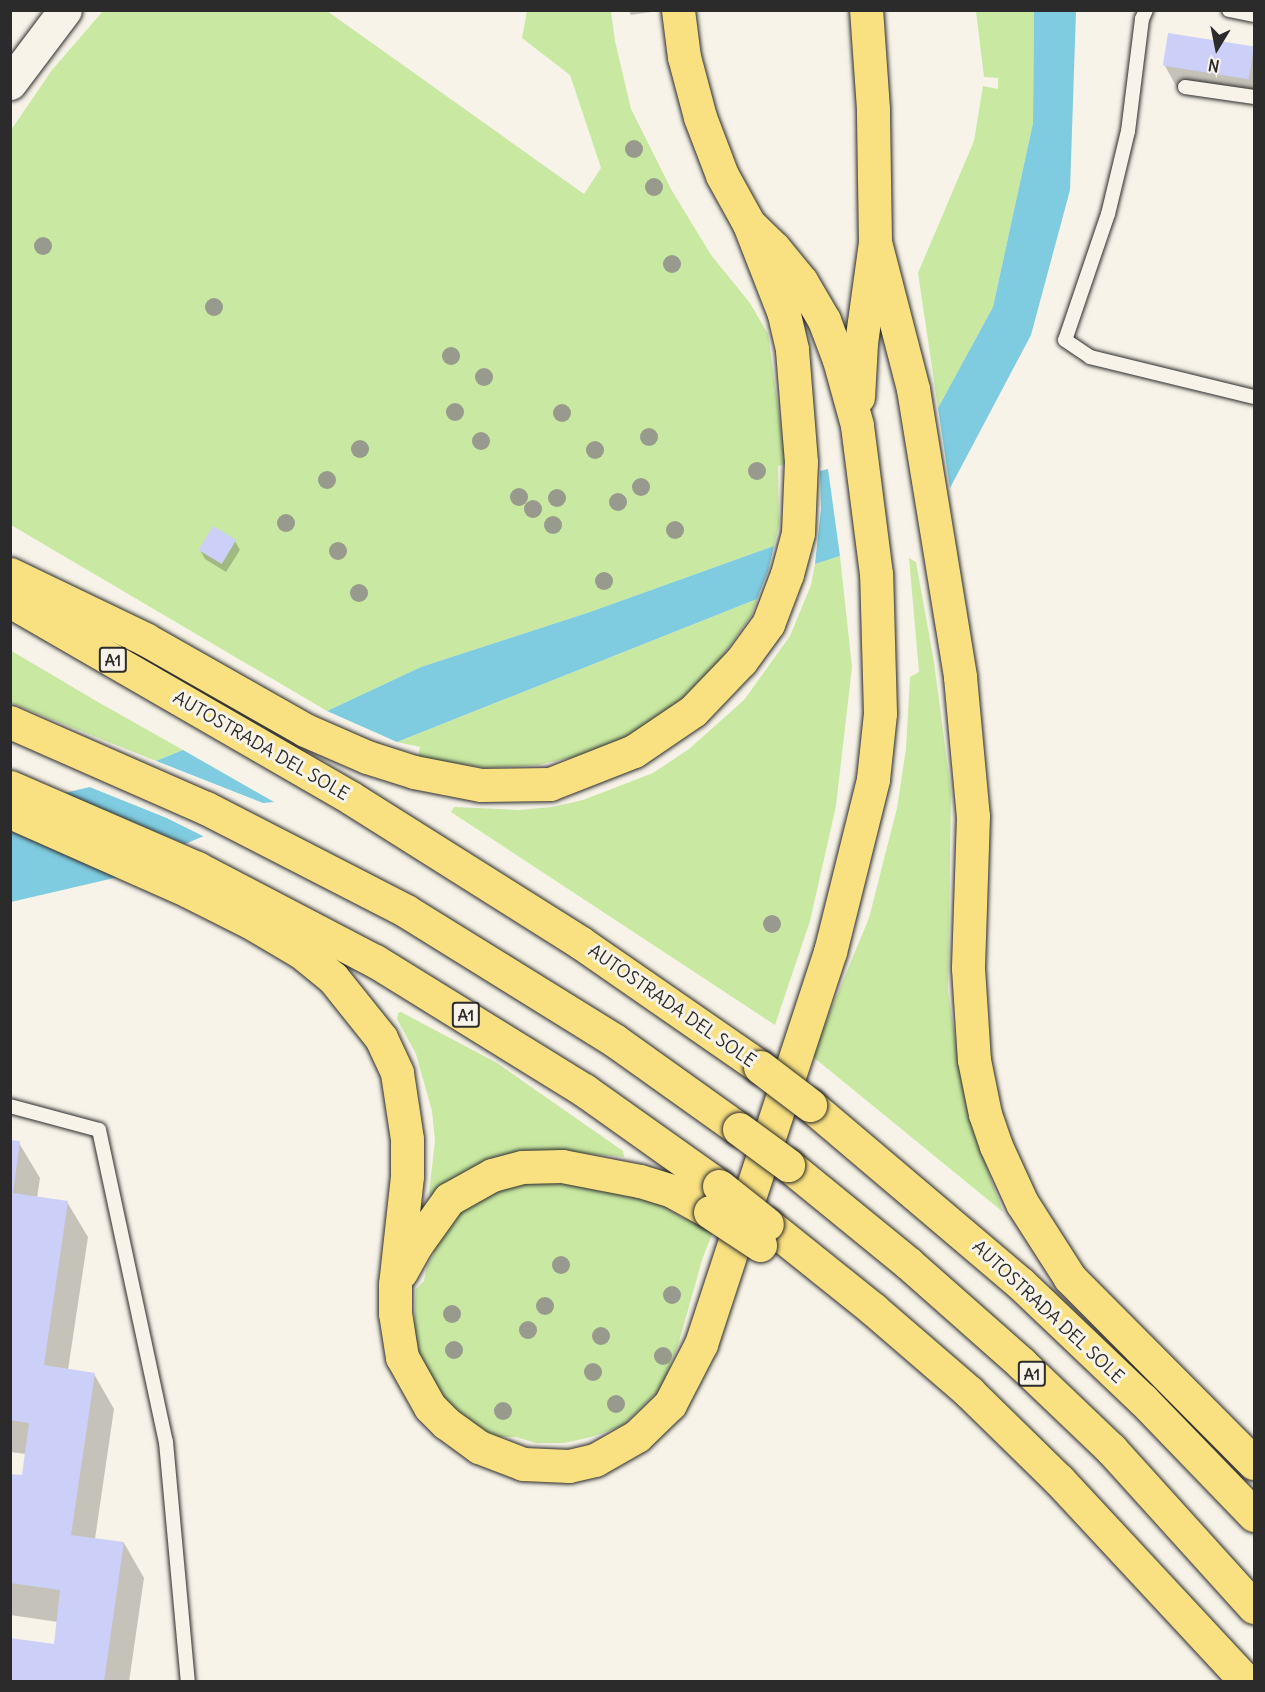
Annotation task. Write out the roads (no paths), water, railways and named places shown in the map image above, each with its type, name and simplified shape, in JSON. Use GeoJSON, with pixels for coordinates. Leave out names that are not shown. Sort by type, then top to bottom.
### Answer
{"type":"FeatureCollection","features":[{"type":"Feature","properties":{"kind":"highway"},"geometry":{"type":"LineString","coordinates":[[10,574],[145,639],[305,730],[367,757],[414,772],[481,785],[550,784],[634,751],[693,711],[741,661],[768,624],[787,574],[798,533],[801,462],[792,349],[784,314],[749,224],[722,175],[700,117],[684,57],[678,10]]}},
{"type":"Feature","properties":{"kind":"highway"},"geometry":{"type":"LineString","coordinates":[[866,10],[873,109],[875,242],[913,389],[960,677],[969,751],[973,816],[968,968],[974,1060],[996,1146],[1037,1230],[1070,1278],[1254,1463]]}},
{"type":"Feature","properties":{"kind":"highway"},"geometry":{"type":"LineString","coordinates":[[749,224],[801,281],[824,320],[849,349]]}},
{"type":"Feature","properties":{"kind":"highway"},"geometry":{"type":"LineString","coordinates":[[10,812],[193,880],[250,922],[300,952],[333,978],[381,1038],[397,1073],[407,1139],[407,1176],[395,1284],[395,1313],[402,1357],[420,1393],[430,1407],[462,1436],[500,1457],[523,1464],[569,1466],[595,1460],[637,1436],[670,1404],[701,1344],[830,952],[858,848],[873,779],[880,712],[876,574],[849,349],[875,242]]}},
{"type":"Feature","properties":{"kind":"highway","name":"AUTOSTRADA DEL SOLE"},"geometry":{"type":"LineString","coordinates":[[10,600],[351,798],[581,943],[760,1067],[810,1105],[1020,1283],[1143,1400],[1254,1515]]}},
{"type":"Feature","properties":{"kind":"highway","name":"A1"},"geometry":{"type":"LineString","coordinates":[[10,722],[74,748],[206,808],[406,911],[527,984],[614,1041],[739,1129],[788,1165],[908,1263],[1022,1365],[1111,1449],[1254,1607]]}},
{"type":"Feature","properties":{"kind":"highway","name":"A1"},"geometry":{"type":"LineString","coordinates":[[10,787],[193,880],[375,961],[584,1089],[715,1199],[873,1309],[969,1392],[1059,1480],[1247,1682]]}},
{"type":"Feature","properties":{"kind":"highway"},"geometry":{"type":"LineString","coordinates":[[395,1284],[416,1245],[449,1199],[492,1175],[522,1167],[562,1166],[715,1199]]}},
{"type":"Feature","properties":{"kind":"main road"},"geometry":{"type":"LineString","coordinates":[[10,83],[64,10]]}},
{"type":"Feature","properties":{"kind":"lane"},"geometry":{"type":"LineString","coordinates":[[1146,10],[1142,19],[1128,131],[1108,214],[1065,340],[1090,357],[1254,398]]}},
{"type":"Feature","properties":{"kind":"lane"},"geometry":{"type":"LineString","coordinates":[[1229,10],[1254,15]]}},
{"type":"Feature","properties":{"kind":"lane"},"geometry":{"type":"LineString","coordinates":[[1185,87],[1254,97]]}},
{"type":"Feature","properties":{"kind":"lane"},"geometry":{"type":"LineString","coordinates":[[10,1106],[99,1130],[166,1442],[188,1682]]}},
{"type":"Feature","properties":{"kind":"water"},"geometry":{"type":"Polygon","coordinates":[[[1034,11],[1076,11],[1070,190],[1031,335],[950,488],[938,408],[993,307],[1033,123],[1034,11]]]}},
{"type":"Feature","properties":{"kind":"water"},"geometry":{"type":"Polygon","coordinates":[[[828,469],[840,556],[815,564],[821,509],[820,471],[828,469]]]}},
{"type":"Feature","properties":{"kind":"water"},"geometry":{"type":"Polygon","coordinates":[[[774,546],[768,571],[757,599],[397,742],[327,711],[421,667],[590,612],[774,546]]]}},
{"type":"Feature","properties":{"kind":"water"},"geometry":{"type":"Polygon","coordinates":[[[183,750],[274,802],[263,803],[156,761],[183,750]]]}},
{"type":"Feature","properties":{"kind":"water"},"geometry":{"type":"Polygon","coordinates":[[[90,787],[167,818],[204,836],[185,844],[64,793],[90,787]]]}},
{"type":"Feature","properties":{"kind":"water"},"geometry":{"type":"Polygon","coordinates":[[[15,828],[127,875],[11,902],[10,830],[15,828]]]}}]}
